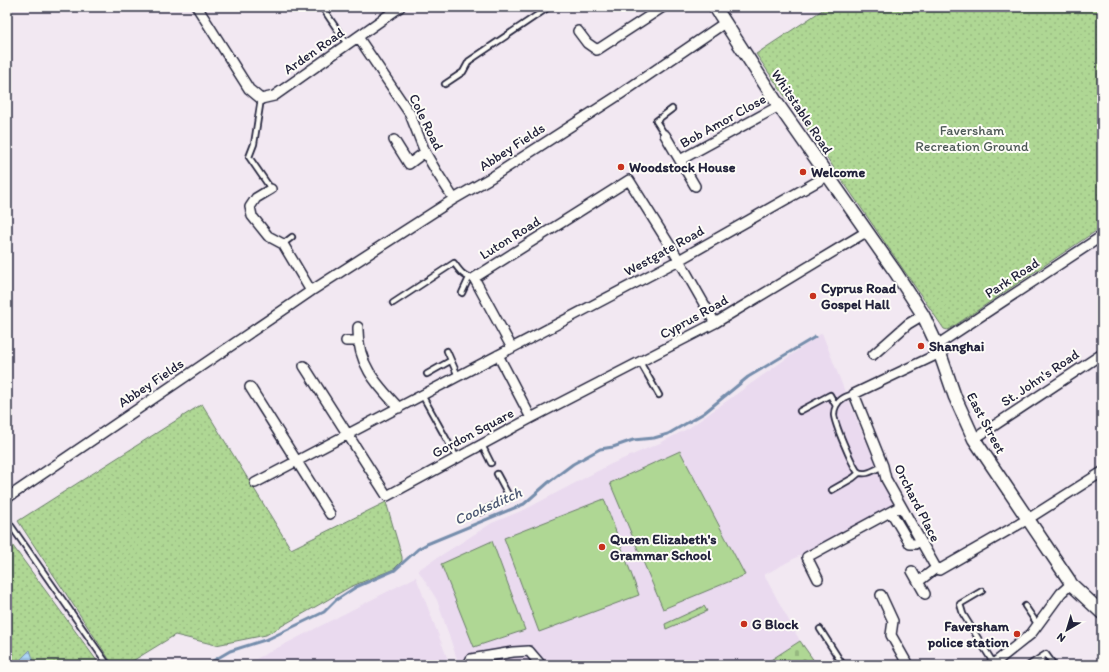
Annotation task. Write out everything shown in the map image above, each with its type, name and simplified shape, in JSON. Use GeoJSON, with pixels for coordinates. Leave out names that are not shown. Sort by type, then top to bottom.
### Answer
{"type":"FeatureCollection","features":[{"type":"Feature","properties":{"kind":"main road","name":"Whitstable Road"},"geometry":{"type":"LineString","coordinates":[[715,7],[779,106],[866,232]]}},
{"type":"Feature","properties":{"kind":"main road","name":"East Street"},"geometry":{"type":"LineString","coordinates":[[866,232],[896,273],[923,315],[938,349],[955,397],[974,439],[1071,584],[1102,613]]}},
{"type":"Feature","properties":{"kind":"street"},"geometry":{"type":"LineString","coordinates":[[197,7],[248,89],[261,99]]}},
{"type":"Feature","properties":{"kind":"street","name":"Arden Road"},"geometry":{"type":"LineString","coordinates":[[261,99],[274,96],[400,7]]}},
{"type":"Feature","properties":{"kind":"street"},"geometry":{"type":"LineString","coordinates":[[578,30],[587,43],[597,50],[663,7]]}},
{"type":"Feature","properties":{"kind":"street","name":"Abbey Fields"},"geometry":{"type":"LineString","coordinates":[[7,498],[311,291],[619,95],[726,22]]}},
{"type":"Feature","properties":{"kind":"street","name":"Cole Road"},"geometry":{"type":"LineString","coordinates":[[358,37],[410,114],[425,152],[454,199]]}},
{"type":"Feature","properties":{"kind":"street","name":"Bob Amor Close"},"geometry":{"type":"LineString","coordinates":[[680,160],[779,106]]}},
{"type":"Feature","properties":{"kind":"street","name":"Bob Amor Close"},"geometry":{"type":"LineString","coordinates":[[665,135],[695,186]]}},
{"type":"Feature","properties":{"kind":"street"},"geometry":{"type":"LineString","coordinates":[[394,140],[408,164],[425,152]]}},
{"type":"Feature","properties":{"kind":"street","name":"Westgate Road"},"geometry":{"type":"LineString","coordinates":[[512,348],[679,260],[827,176]]}},
{"type":"Feature","properties":{"kind":"street","name":"Luton Road"},"geometry":{"type":"LineString","coordinates":[[512,348],[472,278],[629,180],[679,260]]}},
{"type":"Feature","properties":{"kind":"street"},"geometry":{"type":"LineString","coordinates":[[270,189],[256,198],[250,207],[252,216],[268,236],[283,244],[311,291]]}},
{"type":"Feature","properties":{"kind":"street","name":"Cyprus Road"},"geometry":{"type":"LineString","coordinates":[[532,418],[715,323],[866,232]]}},
{"type":"Feature","properties":{"kind":"street","name":"Park Road"},"geometry":{"type":"LineString","coordinates":[[938,349],[1102,236]]}},
{"type":"Feature","properties":{"kind":"street"},"geometry":{"type":"LineString","coordinates":[[679,260],[715,323]]}},
{"type":"Feature","properties":{"kind":"street"},"geometry":{"type":"LineString","coordinates":[[873,356],[908,324],[923,315]]}},
{"type":"Feature","properties":{"kind":"street"},"geometry":{"type":"LineString","coordinates":[[358,327],[358,340],[368,372],[399,408]]}},
{"type":"Feature","properties":{"kind":"street"},"geometry":{"type":"LineString","coordinates":[[346,341],[358,340]]}},
{"type":"Feature","properties":{"kind":"street"},"geometry":{"type":"LineString","coordinates":[[255,482],[512,348]]}},
{"type":"Feature","properties":{"kind":"street"},"geometry":{"type":"LineString","coordinates":[[854,394],[938,349]]}},
{"type":"Feature","properties":{"kind":"street","name":"St. John's Road"},"geometry":{"type":"LineString","coordinates":[[974,439],[1102,354]]}},
{"type":"Feature","properties":{"kind":"street","name":"Gordon Square"},"geometry":{"type":"LineString","coordinates":[[348,434],[387,496],[532,418],[498,355]]}},
{"type":"Feature","properties":{"kind":"street"},"geometry":{"type":"LineString","coordinates":[[304,366],[348,434]]}},
{"type":"Feature","properties":{"kind":"street"},"geometry":{"type":"LineString","coordinates":[[250,387],[330,514]]}},
{"type":"Feature","properties":{"kind":"street","name":"Orchard Place"},"geometry":{"type":"LineString","coordinates":[[854,394],[886,479],[936,568]]}},
{"type":"Feature","properties":{"kind":"street"},"geometry":{"type":"LineString","coordinates":[[918,582],[936,568],[939,570],[1028,519],[1102,472]]}},
{"type":"Feature","properties":{"kind":"street"},"geometry":{"type":"LineString","coordinates":[[818,579],[807,557],[901,506]]}},
{"type":"Feature","properties":{"kind":"street"},"geometry":{"type":"LineString","coordinates":[[891,512],[910,544],[915,544],[920,541]]}},
{"type":"Feature","properties":{"kind":"street"},"geometry":{"type":"LineString","coordinates":[[912,571],[925,594]]}},
{"type":"Feature","properties":{"kind":"street"},"geometry":{"type":"LineString","coordinates":[[993,664],[1031,634],[1061,593],[1071,584]]}},
{"type":"Feature","properties":{"kind":"street"},"geometry":{"type":"LineString","coordinates":[[881,594],[893,621],[891,635],[908,665]]}},
{"type":"Feature","properties":{"kind":"street"},"geometry":{"type":"LineString","coordinates":[[468,665],[472,659],[513,652],[529,651],[541,665]]}},
{"type":"Feature","properties":{"kind":"lane"},"geometry":{"type":"LineString","coordinates":[[322,7],[347,44]]}},
{"type":"Feature","properties":{"kind":"lane"},"geometry":{"type":"LineString","coordinates":[[445,84],[463,72],[469,61],[549,7]]}},
{"type":"Feature","properties":{"kind":"lane"},"geometry":{"type":"LineString","coordinates":[[261,99],[254,144],[249,156],[270,189]]}},
{"type":"Feature","properties":{"kind":"lane"},"geometry":{"type":"LineString","coordinates":[[665,135],[656,121],[672,109]]}},
{"type":"Feature","properties":{"kind":"lane"},"geometry":{"type":"LineString","coordinates":[[283,244],[292,237]]}},
{"type":"Feature","properties":{"kind":"lane"},"geometry":{"type":"LineString","coordinates":[[393,303],[454,263],[463,274],[472,278],[462,293]]}},
{"type":"Feature","properties":{"kind":"lane"},"geometry":{"type":"LineString","coordinates":[[447,351],[458,376]]}},
{"type":"Feature","properties":{"kind":"lane"},"geometry":{"type":"LineString","coordinates":[[427,374],[450,360]]}},
{"type":"Feature","properties":{"kind":"lane"},"geometry":{"type":"LineString","coordinates":[[639,362],[659,395]]}},
{"type":"Feature","properties":{"kind":"lane"},"geometry":{"type":"LineString","coordinates":[[854,394],[847,396],[836,406],[834,415],[838,428],[855,468],[859,473],[865,474],[882,466]]}},
{"type":"Feature","properties":{"kind":"lane"},"geometry":{"type":"LineString","coordinates":[[422,395],[457,458]]}},
{"type":"Feature","properties":{"kind":"lane"},"geometry":{"type":"LineString","coordinates":[[800,411],[830,395],[836,406]]}},
{"type":"Feature","properties":{"kind":"lane"},"geometry":{"type":"LineString","coordinates":[[482,445],[491,463]]}},
{"type":"Feature","properties":{"kind":"lane"},"geometry":{"type":"LineString","coordinates":[[832,490],[859,473]]}},
{"type":"Feature","properties":{"kind":"lane"},"geometry":{"type":"LineString","coordinates":[[497,474],[510,498]]}},
{"type":"Feature","properties":{"kind":"lane"},"geometry":{"type":"LineString","coordinates":[[481,512],[517,494]]}},
{"type":"Feature","properties":{"kind":"lane"},"geometry":{"type":"LineString","coordinates":[[7,520],[108,665]]}},
{"type":"Feature","properties":{"kind":"lane"},"geometry":{"type":"LineString","coordinates":[[982,591],[960,604],[963,614],[993,664]]}},
{"type":"Feature","properties":{"kind":"lane"},"geometry":{"type":"LineString","coordinates":[[1025,606],[1038,625]]}},
{"type":"Feature","properties":{"kind":"lane"},"geometry":{"type":"LineString","coordinates":[[820,629],[843,665]]}},
{"type":"Feature","properties":{"kind":"lane"},"geometry":{"type":"LineString","coordinates":[[1029,665],[1037,663],[1040,658],[1046,654],[1054,665]]}},
{"type":"Feature","properties":{"kind":"lane"},"geometry":{"type":"LineString","coordinates":[[1040,658],[1045,665]]}},
{"type":"Feature","properties":{"kind":"shaded area","name":"Queen Elizabeth's Grammar School"},"geometry":{"type":"Polygon","coordinates":[[[822,333],[845,392],[894,504],[764,575],[800,641],[763,665],[459,665],[437,600],[418,570],[492,523],[526,509],[611,464],[660,443],[689,428],[822,333]]]}},
{"type":"Feature","properties":{"kind":"shaded area"},"geometry":{"type":"Polygon","coordinates":[[[416,577],[450,665],[244,665],[416,577]]]}},
{"type":"Feature","properties":{"kind":"green space","name":"Faversham Recreation Ground"},"geometry":{"type":"Polygon","coordinates":[[[827,7],[1102,7],[1102,227],[948,330],[944,329],[756,54],[827,7]]]}},
{"type":"Feature","properties":{"kind":"green space"},"geometry":{"type":"Polygon","coordinates":[[[202,404],[291,549],[386,502],[402,561],[394,569],[350,587],[266,635],[216,645],[175,635],[126,665],[113,665],[18,521],[202,404]]]}},
{"type":"Feature","properties":{"kind":"green space"},"geometry":{"type":"Polygon","coordinates":[[[680,451],[745,575],[663,609],[610,483],[680,451]]]}},
{"type":"Feature","properties":{"kind":"green space"},"geometry":{"type":"Polygon","coordinates":[[[604,499],[639,595],[539,632],[504,538],[604,499]]]}},
{"type":"Feature","properties":{"kind":"green space"},"geometry":{"type":"Polygon","coordinates":[[[7,538],[100,665],[7,665],[7,538]]]}},
{"type":"Feature","properties":{"kind":"green space"},"geometry":{"type":"Polygon","coordinates":[[[492,541],[525,630],[474,647],[441,564],[492,541]]]}},
{"type":"Feature","properties":{"kind":"green space"},"geometry":{"type":"Polygon","coordinates":[[[704,606],[707,611],[666,629],[665,624],[704,606]]]}},
{"type":"Feature","properties":{"kind":"green space"},"geometry":{"type":"Polygon","coordinates":[[[800,641],[817,665],[763,665],[800,641]]]}},
{"type":"Feature","properties":{"kind":"water"},"geometry":{"type":"Polygon","coordinates":[[[30,650],[35,665],[15,665],[30,650]]]}},
{"type":"Feature","properties":{"kind":"waterway","name":"Cooksditch"},"geometry":{"type":"LineString","coordinates":[[206,665],[230,651],[268,639],[324,612],[336,600],[356,587],[395,570],[418,549],[427,544],[524,504],[549,482],[573,464],[600,449],[613,447],[633,440],[654,438],[668,434],[704,413],[748,377],[815,337]]}},
{"type":"Feature","properties":{"kind":"place","name":"Woodstock House"},"geometry":{"type":"Point","coordinates":[621,167]}},
{"type":"Feature","properties":{"kind":"place","name":"Welcome"},"geometry":{"type":"Point","coordinates":[803,172]}},
{"type":"Feature","properties":{"kind":"place","name":"Cyprus Road Gospel Hall"},"geometry":{"type":"Point","coordinates":[813,296]}},
{"type":"Feature","properties":{"kind":"place","name":"Shanghai"},"geometry":{"type":"Point","coordinates":[921,346]}},
{"type":"Feature","properties":{"kind":"place","name":"Queen Elizabeth's Grammar School"},"geometry":{"type":"Point","coordinates":[602,547]}},
{"type":"Feature","properties":{"kind":"place","name":"G Block"},"geometry":{"type":"Point","coordinates":[744,624]}},
{"type":"Feature","properties":{"kind":"place","name":"Faversham police station"},"geometry":{"type":"Point","coordinates":[1017,634]}}]}
